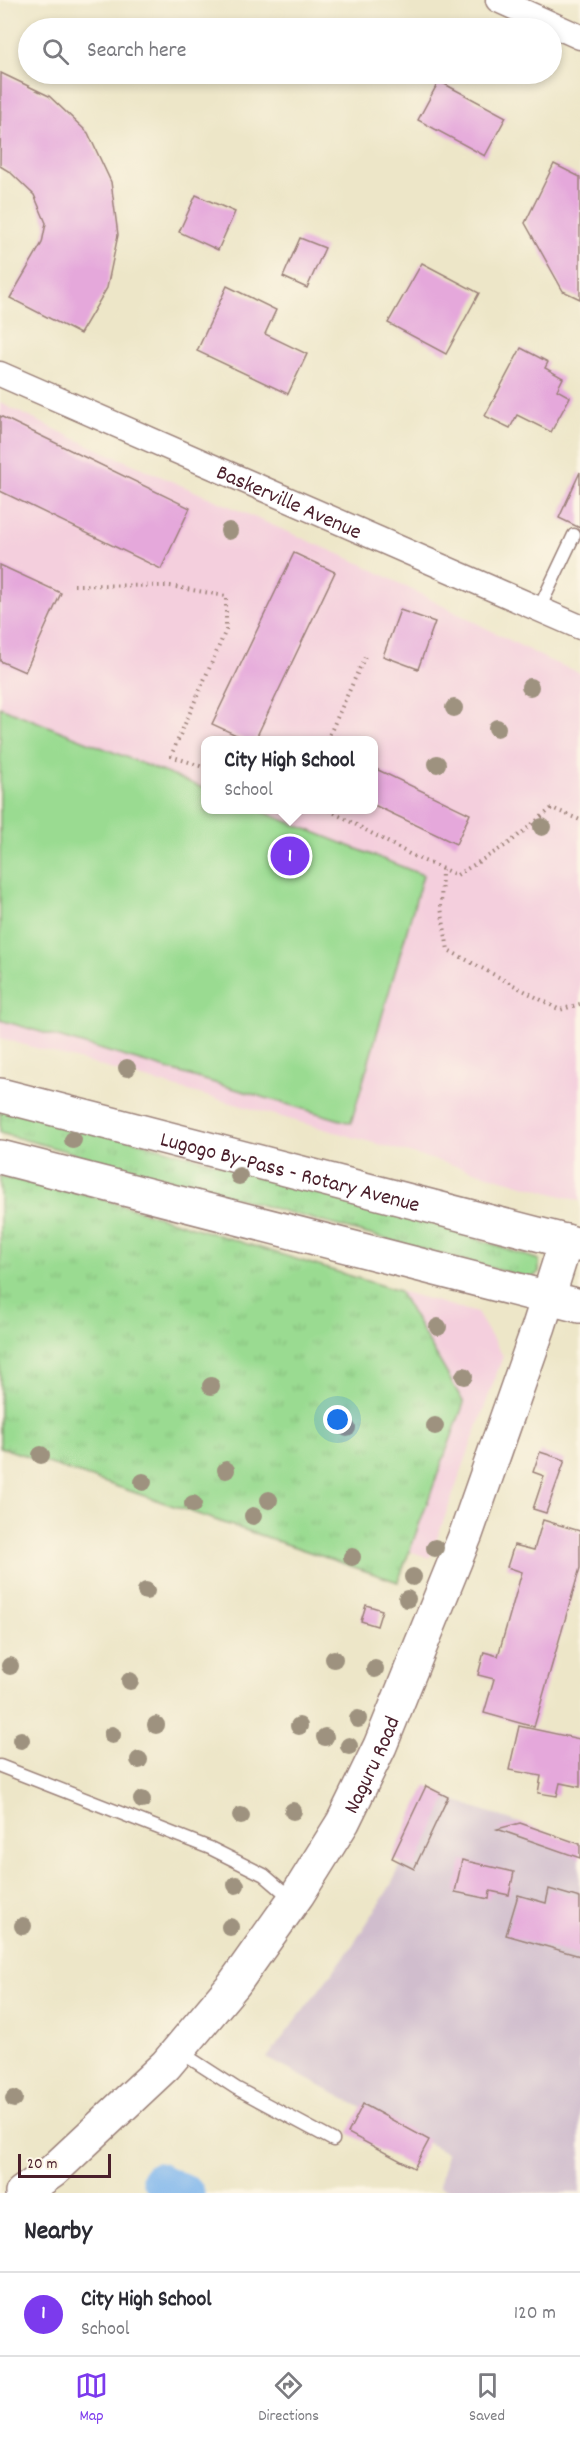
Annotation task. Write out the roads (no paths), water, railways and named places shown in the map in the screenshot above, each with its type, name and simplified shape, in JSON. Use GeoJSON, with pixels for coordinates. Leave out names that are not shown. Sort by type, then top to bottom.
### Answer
{"type":"FeatureCollection","features":[{"type":"Feature","properties":{"kind":"main road","name":"Lugogo By-Pass - Rotary Avenue"},"geometry":{"type":"LineString","coordinates":[[0,1095],[573,1243]]}},
{"type":"Feature","properties":{"kind":"main road"},"geometry":{"type":"LineString","coordinates":[[0,1156],[580,1306]]}},
{"type":"Feature","properties":{"kind":"main road","name":"Naguru Road"},"geometry":{"type":"LineString","coordinates":[[22,2193],[53,2171],[166,2065],[234,1984],[293,1901],[343,1822],[380,1746],[466,1534],[549,1297],[573,1243]]}},
{"type":"Feature","properties":{"kind":"street"},"geometry":{"type":"LineString","coordinates":[[498,0],[537,18]]}},
{"type":"Feature","properties":{"kind":"street"},"geometry":{"type":"LineString","coordinates":[[562,30],[580,38]]}},
{"type":"Feature","properties":{"kind":"street","name":"Baskerville Avenue"},"geometry":{"type":"LineString","coordinates":[[0,374],[538,611],[580,627]]}},
{"type":"Feature","properties":{"kind":"lane"},"geometry":{"type":"LineString","coordinates":[[538,611],[574,535]]}},
{"type":"Feature","properties":{"kind":"lane"},"geometry":{"type":"LineString","coordinates":[[0,1766],[210,1848],[264,1875],[293,1901]]}},
{"type":"Feature","properties":{"kind":"lane"},"geometry":{"type":"LineString","coordinates":[[178,2050],[236,2088],[333,2140]]}},
{"type":"Feature","properties":{"kind":"waterway"},"geometry":{"type":"LineString","coordinates":[[158,2179],[188,2193]]}},
{"type":"Feature","properties":{"kind":"place","name":"City High School"},"geometry":{"type":"Point","coordinates":[290,856]}}]}
